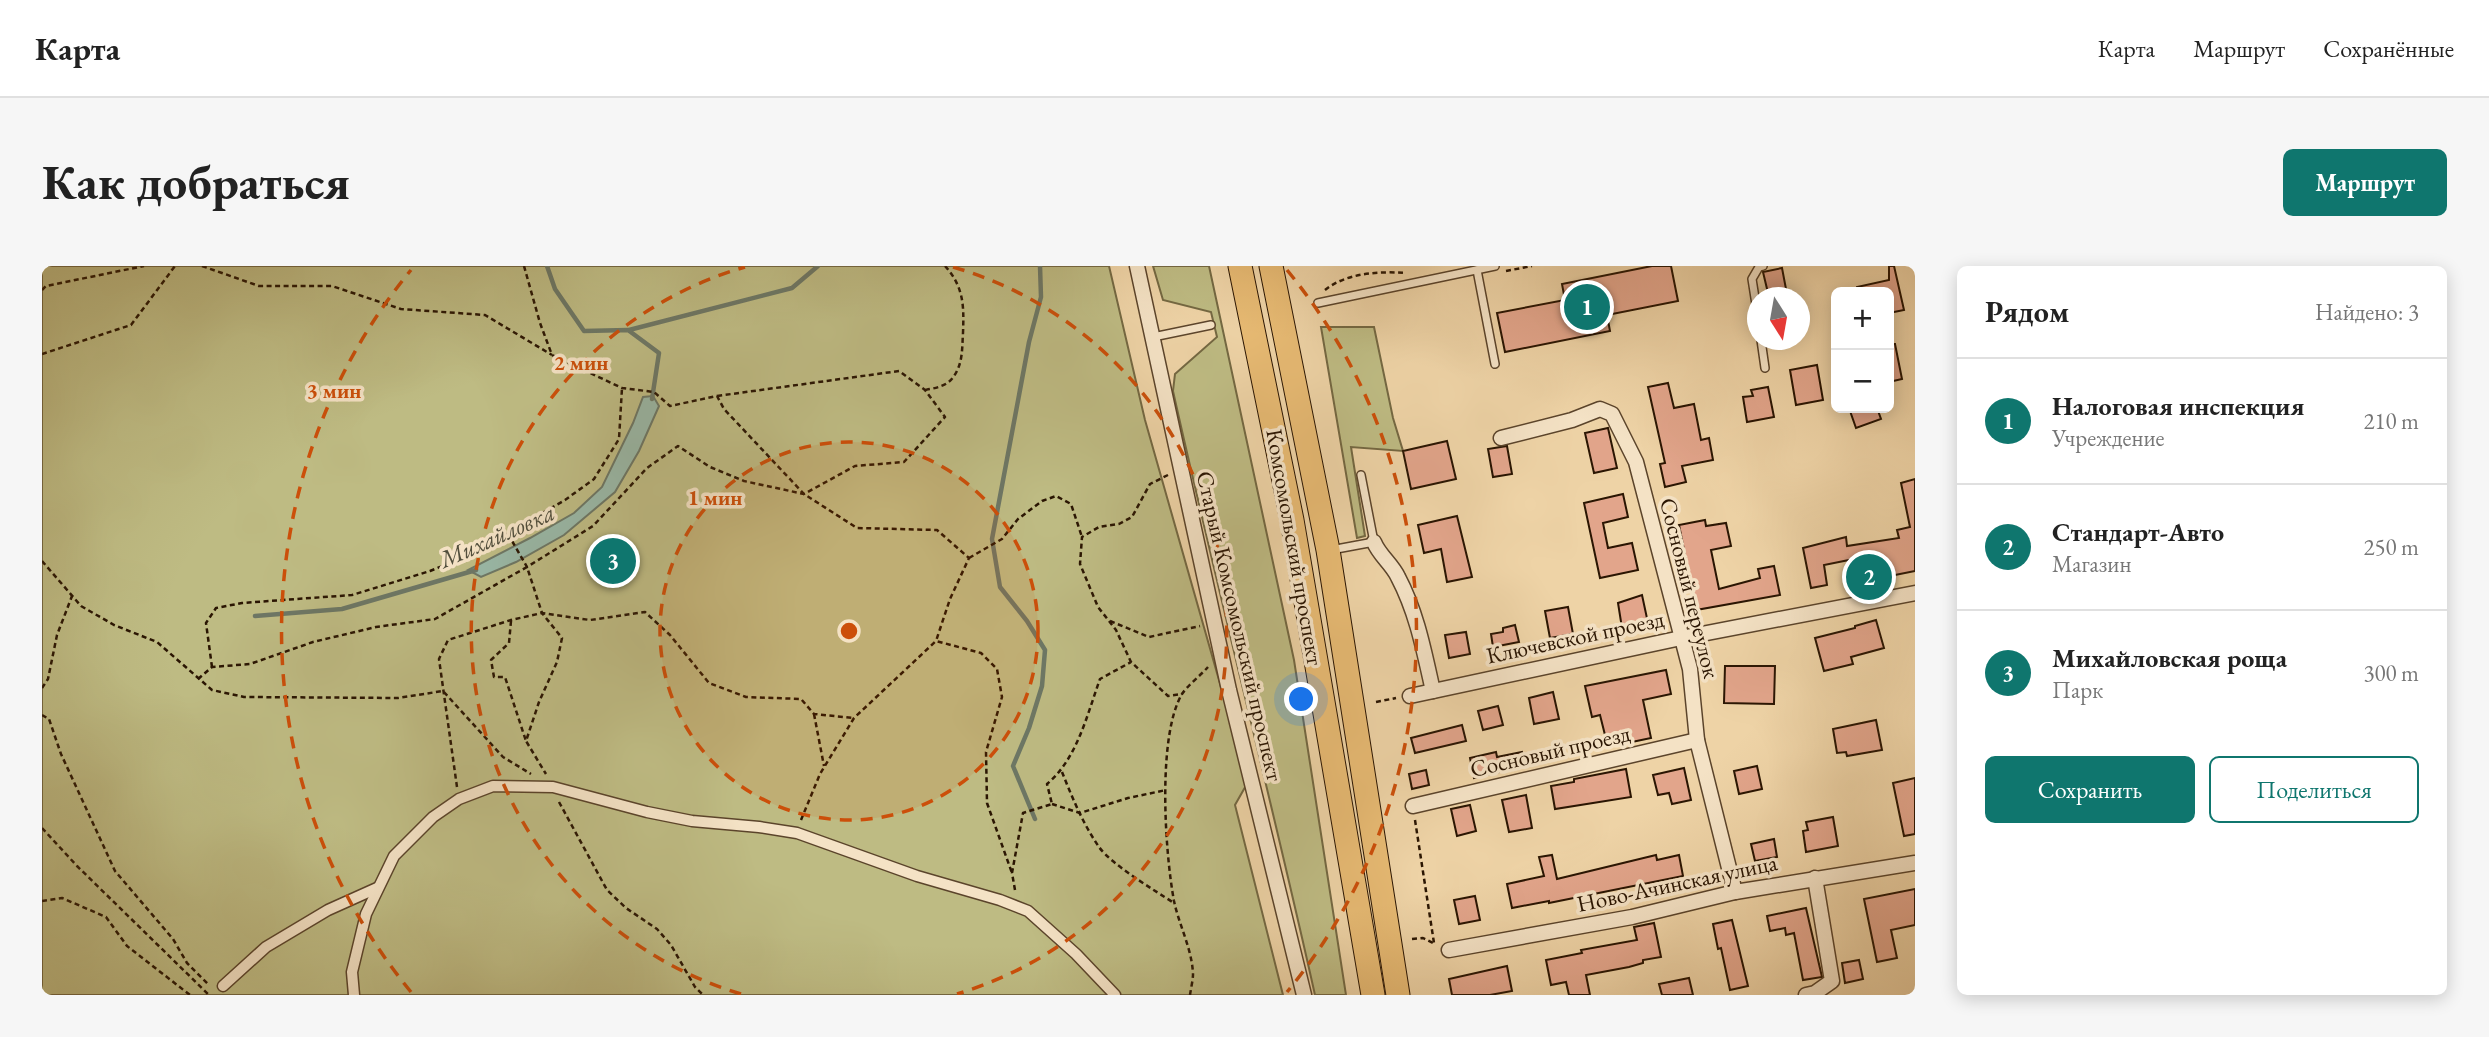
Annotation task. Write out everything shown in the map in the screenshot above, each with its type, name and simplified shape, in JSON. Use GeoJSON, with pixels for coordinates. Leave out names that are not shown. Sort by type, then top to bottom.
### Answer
{"type":"FeatureCollection","features":[{"type":"Feature","properties":{"kind":"main road","name":"Комсомольский проспект"},"geometry":{"type":"LineString","coordinates":[[1240,266],[1292,520],[1373,995]]}},
{"type":"Feature","properties":{"kind":"main road","name":"Комсомольский проспект"},"geometry":{"type":"LineString","coordinates":[[1271,266],[1328,550],[1398,995]]}},
{"type":"Feature","properties":{"kind":"street","name":"Старый Комсомольский проспект"},"geometry":{"type":"LineString","coordinates":[[1137,266],[1223,661],[1304,995]]}},
{"type":"Feature","properties":{"kind":"street","name":"Сосновый переулок"},"geometry":{"type":"LineString","coordinates":[[1500,438],[1572,420],[1600,409],[1612,414],[1636,462],[1690,670],[1698,740],[1735,892]]}},
{"type":"Feature","properties":{"kind":"street"},"geometry":{"type":"LineString","coordinates":[[1374,542],[1396,573],[1415,613],[1433,691]]}},
{"type":"Feature","properties":{"kind":"street","name":"Ключевской проезд"},"geometry":{"type":"LineString","coordinates":[[1410,696],[1681,638],[1915,593]]}},
{"type":"Feature","properties":{"kind":"street","name":"Сосновый проезд"},"geometry":{"type":"LineString","coordinates":[[1413,806],[1698,740]]}},
{"type":"Feature","properties":{"kind":"street"},"geometry":{"type":"LineString","coordinates":[[354,995],[352,972],[357,945],[366,914],[394,856],[433,817],[459,799],[493,786],[553,786],[692,821],[797,833],[916,876],[1020,907],[1076,954],[1115,995]]}},
{"type":"Feature","properties":{"kind":"street","name":"Ново-Ачинская улица"},"geometry":{"type":"LineString","coordinates":[[1449,950],[1632,917],[1735,892],[1915,863]]}},
{"type":"Feature","properties":{"kind":"street"},"geometry":{"type":"LineString","coordinates":[[1805,995],[1815,993],[1832,981],[1815,878]]}},
{"type":"Feature","properties":{"kind":"street"},"geometry":{"type":"LineString","coordinates":[[220,989],[266,947],[328,910],[377,888]]}},
{"type":"Feature","properties":{"kind":"lane"},"geometry":{"type":"LineString","coordinates":[[1318,303],[1495,266]]}},
{"type":"Feature","properties":{"kind":"lane"},"geometry":{"type":"LineString","coordinates":[[1753,287],[1752,279],[1759,267],[1763,266]]}},
{"type":"Feature","properties":{"kind":"lane"},"geometry":{"type":"LineString","coordinates":[[1477,270],[1495,364]]}},
{"type":"Feature","properties":{"kind":"lane"},"geometry":{"type":"LineString","coordinates":[[1153,337],[1211,325]]}},
{"type":"Feature","properties":{"kind":"lane"},"geometry":{"type":"LineString","coordinates":[[1762,350],[1765,368]]}},
{"type":"Feature","properties":{"kind":"lane"},"geometry":{"type":"LineString","coordinates":[[1328,550],[1374,542],[1361,475]]}},
{"type":"Feature","properties":{"kind":"path"},"geometry":{"type":"LineString","coordinates":[[42,290],[46,286],[144,266]]}},
{"type":"Feature","properties":{"kind":"path"},"geometry":{"type":"LineString","coordinates":[[42,354],[131,325],[175,266]]}},
{"type":"Feature","properties":{"kind":"path"},"geometry":{"type":"LineString","coordinates":[[198,679],[212,667],[250,664],[313,642],[376,626],[435,619],[593,526],[647,468],[678,446],[710,467],[744,481],[804,494],[855,466],[904,462],[945,417],[925,390],[899,371],[717,396],[670,406],[654,392],[622,388],[552,355],[485,315],[401,309],[332,286],[259,286],[202,266]]}},
{"type":"Feature","properties":{"kind":"path"},"geometry":{"type":"LineString","coordinates":[[524,266],[552,355]]}},
{"type":"Feature","properties":{"kind":"path"},"geometry":{"type":"LineString","coordinates":[[925,390],[943,387],[954,377],[962,356],[965,311],[961,291],[952,273],[945,266]]}},
{"type":"Feature","properties":{"kind":"path"},"geometry":{"type":"LineString","coordinates":[[212,667],[206,623],[216,608],[242,603],[352,595],[430,571],[472,554],[565,500],[594,479],[619,439],[622,388]]}},
{"type":"Feature","properties":{"kind":"path"},"geometry":{"type":"LineString","coordinates":[[717,396],[724,409],[804,494],[857,528],[937,530],[969,558]]}},
{"type":"Feature","properties":{"kind":"path"},"geometry":{"type":"LineString","coordinates":[[1082,537],[1099,527],[1119,524],[1132,517],[1150,484],[1171,474]]}},
{"type":"Feature","properties":{"kind":"path"},"geometry":{"type":"LineString","coordinates":[[797,833],[824,767],[854,718],[936,641],[950,599],[969,558],[1002,539],[1018,519],[1042,501],[1056,496],[1070,504],[1082,537],[1080,564],[1098,607],[1116,630],[1131,663],[1168,696],[1182,694]]}},
{"type":"Feature","properties":{"kind":"path"},"geometry":{"type":"LineString","coordinates":[[508,534],[525,562],[542,613],[562,638],[557,662],[539,702],[526,741]]}},
{"type":"Feature","properties":{"kind":"path"},"geometry":{"type":"LineString","coordinates":[[42,561],[81,606],[114,625],[157,642],[212,690],[244,696],[398,698],[443,691]]}},
{"type":"Feature","properties":{"kind":"path"},"geometry":{"type":"LineString","coordinates":[[42,688],[48,679],[57,635],[72,596]]}},
{"type":"Feature","properties":{"kind":"path"},"geometry":{"type":"LineString","coordinates":[[459,799],[439,659],[448,640],[542,613],[590,620],[645,612],[670,635],[709,683],[746,697],[801,699],[814,714],[824,767]]}},
{"type":"Feature","properties":{"kind":"path"},"geometry":{"type":"LineString","coordinates":[[511,620],[509,643],[491,660],[494,677],[505,677],[526,741],[553,786],[576,835],[607,890],[626,908],[657,929],[671,945],[695,987],[703,995]]}},
{"type":"Feature","properties":{"kind":"path"},"geometry":{"type":"LineString","coordinates":[[1108,620],[1149,637],[1203,625]]}},
{"type":"Feature","properties":{"kind":"path"},"geometry":{"type":"LineString","coordinates":[[936,641],[981,653],[997,669],[1002,697],[986,752],[987,803],[1012,873],[1020,907]]}},
{"type":"Feature","properties":{"kind":"path"},"geometry":{"type":"LineString","coordinates":[[1190,995],[1193,974],[1174,903],[1166,823],[1166,769],[1174,718],[1182,694],[1212,663],[1223,661]]}},
{"type":"Feature","properties":{"kind":"path"},"geometry":{"type":"LineString","coordinates":[[1052,804],[1047,784],[1062,772],[1077,742],[1100,679],[1131,663]]}},
{"type":"Feature","properties":{"kind":"path"},"geometry":{"type":"LineString","coordinates":[[443,691],[503,757],[553,786]]}},
{"type":"Feature","properties":{"kind":"path"},"geometry":{"type":"LineString","coordinates":[[1376,702],[1410,696]]}},
{"type":"Feature","properties":{"kind":"path"},"geometry":{"type":"LineString","coordinates":[[814,714],[854,718]]}},
{"type":"Feature","properties":{"kind":"path"},"geometry":{"type":"LineString","coordinates":[[42,715],[49,719],[61,754],[115,872],[173,939],[187,963],[220,989]]}},
{"type":"Feature","properties":{"kind":"path"},"geometry":{"type":"LineString","coordinates":[[1062,772],[1100,849],[1139,881],[1174,903]]}},
{"type":"Feature","properties":{"kind":"path"},"geometry":{"type":"LineString","coordinates":[[1012,873],[1023,813],[1052,804],[1080,813],[1166,790]]}},
{"type":"Feature","properties":{"kind":"path"},"geometry":{"type":"LineString","coordinates":[[1413,806],[1434,943]]}},
{"type":"Feature","properties":{"kind":"path"},"geometry":{"type":"LineString","coordinates":[[1028,811],[1030,817]]}},
{"type":"Feature","properties":{"kind":"path"},"geometry":{"type":"LineString","coordinates":[[42,828],[77,866],[209,995]]}},
{"type":"Feature","properties":{"kind":"path"},"geometry":{"type":"LineString","coordinates":[[42,901],[62,898],[106,916],[127,946],[190,995]]}},
{"type":"Feature","properties":{"kind":"path"},"geometry":{"type":"LineString","coordinates":[[1412,939],[1423,938],[1449,950]]}},
{"type":"Feature","properties":{"kind":"shaded area"},"geometry":{"type":"Polygon","coordinates":[[[42,266],[1109,266],[1145,420],[1248,782],[1235,805],[1283,995],[42,995],[42,266]]]}},
{"type":"Feature","properties":{"kind":"shaded area"},"geometry":{"type":"Polygon","coordinates":[[[1153,266],[1209,266],[1294,660],[1346,995],[1315,995],[1173,391],[1175,374],[1217,337],[1211,312],[1163,300],[1153,266]]]}},
{"type":"Feature","properties":{"kind":"shaded area"},"geometry":{"type":"Polygon","coordinates":[[[1321,327],[1374,327],[1393,418],[1403,451],[1351,447],[1365,536],[1357,538],[1321,327]]]}},
{"type":"Feature","properties":{"kind":"shaded area"},"geometry":{"type":"Polygon","coordinates":[[[653,396],[659,406],[639,451],[615,492],[564,535],[516,562],[481,577],[468,570],[574,513],[602,487],[643,397],[653,396]]]}},
{"type":"Feature","properties":{"kind":"building"},"geometry":{"type":"Polygon","coordinates":[[[1652,266],[1671,266],[1678,301],[1607,315],[1610,331],[1505,352],[1497,313],[1565,300],[1562,284],[1652,266]]]}},
{"type":"Feature","properties":{"kind":"building"},"geometry":{"type":"Polygon","coordinates":[[[1889,266],[1894,266],[1904,310],[1894,312],[1894,287],[1857,287],[1889,280],[1889,266]]]}},
{"type":"Feature","properties":{"kind":"building"},"geometry":{"type":"Polygon","coordinates":[[[1782,268],[1786,287],[1767,287],[1763,272],[1782,268]]]}},
{"type":"Feature","properties":{"kind":"building"},"geometry":{"type":"Polygon","coordinates":[[[1894,344],[1895,344],[1902,379],[1894,381],[1894,344]]]}},
{"type":"Feature","properties":{"kind":"building"},"geometry":{"type":"Polygon","coordinates":[[[1817,365],[1823,400],[1796,405],[1790,370],[1817,365]]]}},
{"type":"Feature","properties":{"kind":"building"},"geometry":{"type":"Polygon","coordinates":[[[1668,383],[1674,408],[1694,404],[1701,440],[1709,438],[1713,460],[1682,466],[1686,482],[1665,487],[1660,464],[1665,463],[1648,387],[1668,383]]]}},
{"type":"Feature","properties":{"kind":"building"},"geometry":{"type":"Polygon","coordinates":[[[1768,387],[1774,417],[1747,422],[1743,397],[1753,396],[1751,390],[1768,387]]]}},
{"type":"Feature","properties":{"kind":"building"},"geometry":{"type":"Polygon","coordinates":[[[1851,413],[1879,413],[1881,419],[1856,428],[1851,413]]]}},
{"type":"Feature","properties":{"kind":"building"},"geometry":{"type":"Polygon","coordinates":[[[1608,428],[1617,468],[1594,473],[1585,433],[1608,428]]]}},
{"type":"Feature","properties":{"kind":"building"},"geometry":{"type":"Polygon","coordinates":[[[1447,441],[1456,479],[1411,489],[1403,451],[1447,441]]]}},
{"type":"Feature","properties":{"kind":"building"},"geometry":{"type":"Polygon","coordinates":[[[1507,446],[1512,474],[1493,477],[1488,449],[1507,446]]]}},
{"type":"Feature","properties":{"kind":"building"},"geometry":{"type":"Polygon","coordinates":[[[1915,479],[1915,571],[1885,577],[1886,580],[1858,584],[1854,559],[1824,565],[1827,585],[1811,588],[1803,548],[1846,537],[1847,546],[1899,538],[1897,530],[1910,527],[1901,483],[1915,479]]]}},
{"type":"Feature","properties":{"kind":"building"},"geometry":{"type":"Polygon","coordinates":[[[1623,494],[1628,517],[1603,523],[1608,548],[1632,543],[1638,570],[1600,578],[1584,503],[1623,494]]]}},
{"type":"Feature","properties":{"kind":"building"},"geometry":{"type":"Polygon","coordinates":[[[1457,516],[1472,577],[1447,582],[1441,549],[1424,553],[1418,525],[1457,516]]]}},
{"type":"Feature","properties":{"kind":"building"},"geometry":{"type":"Polygon","coordinates":[[[1705,520],[1706,526],[1726,523],[1731,546],[1711,550],[1719,589],[1760,578],[1758,569],[1774,566],[1780,595],[1696,610],[1679,525],[1705,520]]]}},
{"type":"Feature","properties":{"kind":"building"},"geometry":{"type":"Polygon","coordinates":[[[1642,595],[1648,623],[1622,628],[1618,603],[1642,595]]]}},
{"type":"Feature","properties":{"kind":"building"},"geometry":{"type":"Polygon","coordinates":[[[1568,607],[1573,634],[1550,638],[1545,611],[1568,607]]]}},
{"type":"Feature","properties":{"kind":"building"},"geometry":{"type":"Polygon","coordinates":[[[1876,620],[1884,648],[1851,657],[1853,664],[1824,671],[1815,638],[1876,620]]]}},
{"type":"Feature","properties":{"kind":"building"},"geometry":{"type":"Polygon","coordinates":[[[1515,625],[1519,642],[1493,647],[1491,634],[1503,632],[1503,628],[1515,625]]]}},
{"type":"Feature","properties":{"kind":"building"},"geometry":{"type":"Polygon","coordinates":[[[1466,632],[1470,654],[1449,658],[1445,635],[1466,632]]]}},
{"type":"Feature","properties":{"kind":"building"},"geometry":{"type":"Polygon","coordinates":[[[1725,666],[1775,666],[1774,704],[1724,703],[1725,666]]]}},
{"type":"Feature","properties":{"kind":"building"},"geometry":{"type":"Polygon","coordinates":[[[1666,670],[1671,694],[1643,700],[1651,738],[1608,747],[1600,715],[1592,717],[1585,686],[1666,670]]]}},
{"type":"Feature","properties":{"kind":"building"},"geometry":{"type":"Polygon","coordinates":[[[1553,692],[1559,719],[1534,724],[1529,698],[1553,692]]]}},
{"type":"Feature","properties":{"kind":"building"},"geometry":{"type":"Polygon","coordinates":[[[1498,706],[1503,725],[1483,730],[1478,711],[1498,706]]]}},
{"type":"Feature","properties":{"kind":"building"},"geometry":{"type":"Polygon","coordinates":[[[1876,720],[1882,750],[1847,756],[1846,752],[1837,753],[1833,729],[1876,720]]]}},
{"type":"Feature","properties":{"kind":"building"},"geometry":{"type":"Polygon","coordinates":[[[1462,725],[1466,741],[1415,753],[1411,738],[1462,725]]]}},
{"type":"Feature","properties":{"kind":"building"},"geometry":{"type":"Polygon","coordinates":[[[1496,752],[1497,757],[1522,752],[1525,766],[1474,778],[1470,758],[1496,752]]]}},
{"type":"Feature","properties":{"kind":"building"},"geometry":{"type":"Polygon","coordinates":[[[1757,766],[1762,789],[1739,794],[1734,771],[1757,766]]]}},
{"type":"Feature","properties":{"kind":"building"},"geometry":{"type":"Polygon","coordinates":[[[1684,768],[1691,800],[1672,804],[1669,793],[1658,795],[1653,775],[1684,768]]]}},
{"type":"Feature","properties":{"kind":"building"},"geometry":{"type":"Polygon","coordinates":[[[1626,769],[1631,797],[1555,809],[1551,786],[1626,769]]]}},
{"type":"Feature","properties":{"kind":"building"},"geometry":{"type":"Polygon","coordinates":[[[1426,770],[1429,785],[1412,789],[1409,774],[1426,770]]]}},
{"type":"Feature","properties":{"kind":"building"},"geometry":{"type":"Polygon","coordinates":[[[1915,778],[1915,834],[1904,836],[1893,783],[1915,778]]]}},
{"type":"Feature","properties":{"kind":"building"},"geometry":{"type":"Polygon","coordinates":[[[1526,795],[1532,828],[1509,832],[1502,800],[1526,795]]]}},
{"type":"Feature","properties":{"kind":"building"},"geometry":{"type":"Polygon","coordinates":[[[1470,805],[1476,831],[1457,836],[1451,809],[1470,805]]]}},
{"type":"Feature","properties":{"kind":"building"},"geometry":{"type":"Polygon","coordinates":[[[1833,817],[1838,846],[1806,852],[1803,831],[1808,830],[1806,822],[1833,817]]]}},
{"type":"Feature","properties":{"kind":"building"},"geometry":{"type":"Polygon","coordinates":[[[1774,839],[1777,857],[1755,861],[1751,844],[1774,839]]]}},
{"type":"Feature","properties":{"kind":"building"},"geometry":{"type":"Polygon","coordinates":[[[1552,855],[1557,879],[1656,855],[1657,860],[1679,855],[1683,876],[1512,908],[1507,884],[1544,876],[1539,857],[1552,855]]]}},
{"type":"Feature","properties":{"kind":"building"},"geometry":{"type":"Polygon","coordinates":[[[1915,889],[1915,925],[1891,930],[1897,958],[1877,962],[1864,899],[1915,889]]]}},
{"type":"Feature","properties":{"kind":"building"},"geometry":{"type":"Polygon","coordinates":[[[1475,896],[1480,920],[1459,924],[1454,900],[1475,896]]]}},
{"type":"Feature","properties":{"kind":"building"},"geometry":{"type":"Polygon","coordinates":[[[1806,908],[1822,977],[1803,980],[1794,933],[1786,935],[1785,928],[1770,931],[1767,916],[1806,908]]]}},
{"type":"Feature","properties":{"kind":"building"},"geometry":{"type":"Polygon","coordinates":[[[1732,920],[1748,986],[1730,990],[1713,924],[1732,920]]]}},
{"type":"Feature","properties":{"kind":"building"},"geometry":{"type":"Polygon","coordinates":[[[1654,923],[1661,957],[1643,960],[1643,963],[1629,967],[1586,975],[1590,995],[1569,995],[1566,982],[1551,985],[1546,960],[1582,953],[1581,950],[1637,940],[1634,927],[1654,923]]]}},
{"type":"Feature","properties":{"kind":"building"},"geometry":{"type":"Polygon","coordinates":[[[1859,960],[1863,979],[1845,983],[1842,963],[1859,960]]]}},
{"type":"Feature","properties":{"kind":"building"},"geometry":{"type":"Polygon","coordinates":[[[1507,966],[1512,991],[1490,995],[1452,995],[1449,979],[1507,966]]]}},
{"type":"Feature","properties":{"kind":"building"},"geometry":{"type":"Polygon","coordinates":[[[1689,978],[1693,995],[1662,995],[1659,984],[1689,978]]]}},
{"type":"Feature","properties":{"kind":"waterway","name":"Михайловка"},"geometry":{"type":"LineString","coordinates":[[547,266],[555,289],[584,331],[628,330],[659,353],[652,399]]}},
{"type":"Feature","properties":{"kind":"waterway"},"geometry":{"type":"LineString","coordinates":[[629,330],[792,288],[818,266]]}},
{"type":"Feature","properties":{"kind":"waterway"},"geometry":{"type":"LineString","coordinates":[[1035,819],[1013,766],[1042,686],[1045,650],[1027,621],[1000,587],[992,539],[1029,342],[1041,297],[1040,266]]}},
{"type":"Feature","properties":{"kind":"waterway","name":"Михайловка"},"geometry":{"type":"LineString","coordinates":[[255,616],[342,609],[476,570]]}},
{"type":"Feature","properties":{"kind":"place","name":"Налоговая инспекция"},"geometry":{"type":"Point","coordinates":[1587,307]}},
{"type":"Feature","properties":{"kind":"place","name":"Михайловская роща"},"geometry":{"type":"Point","coordinates":[613,561]}},
{"type":"Feature","properties":{"kind":"place","name":"Стандарт-Авто"},"geometry":{"type":"Point","coordinates":[1869,577]}}]}
